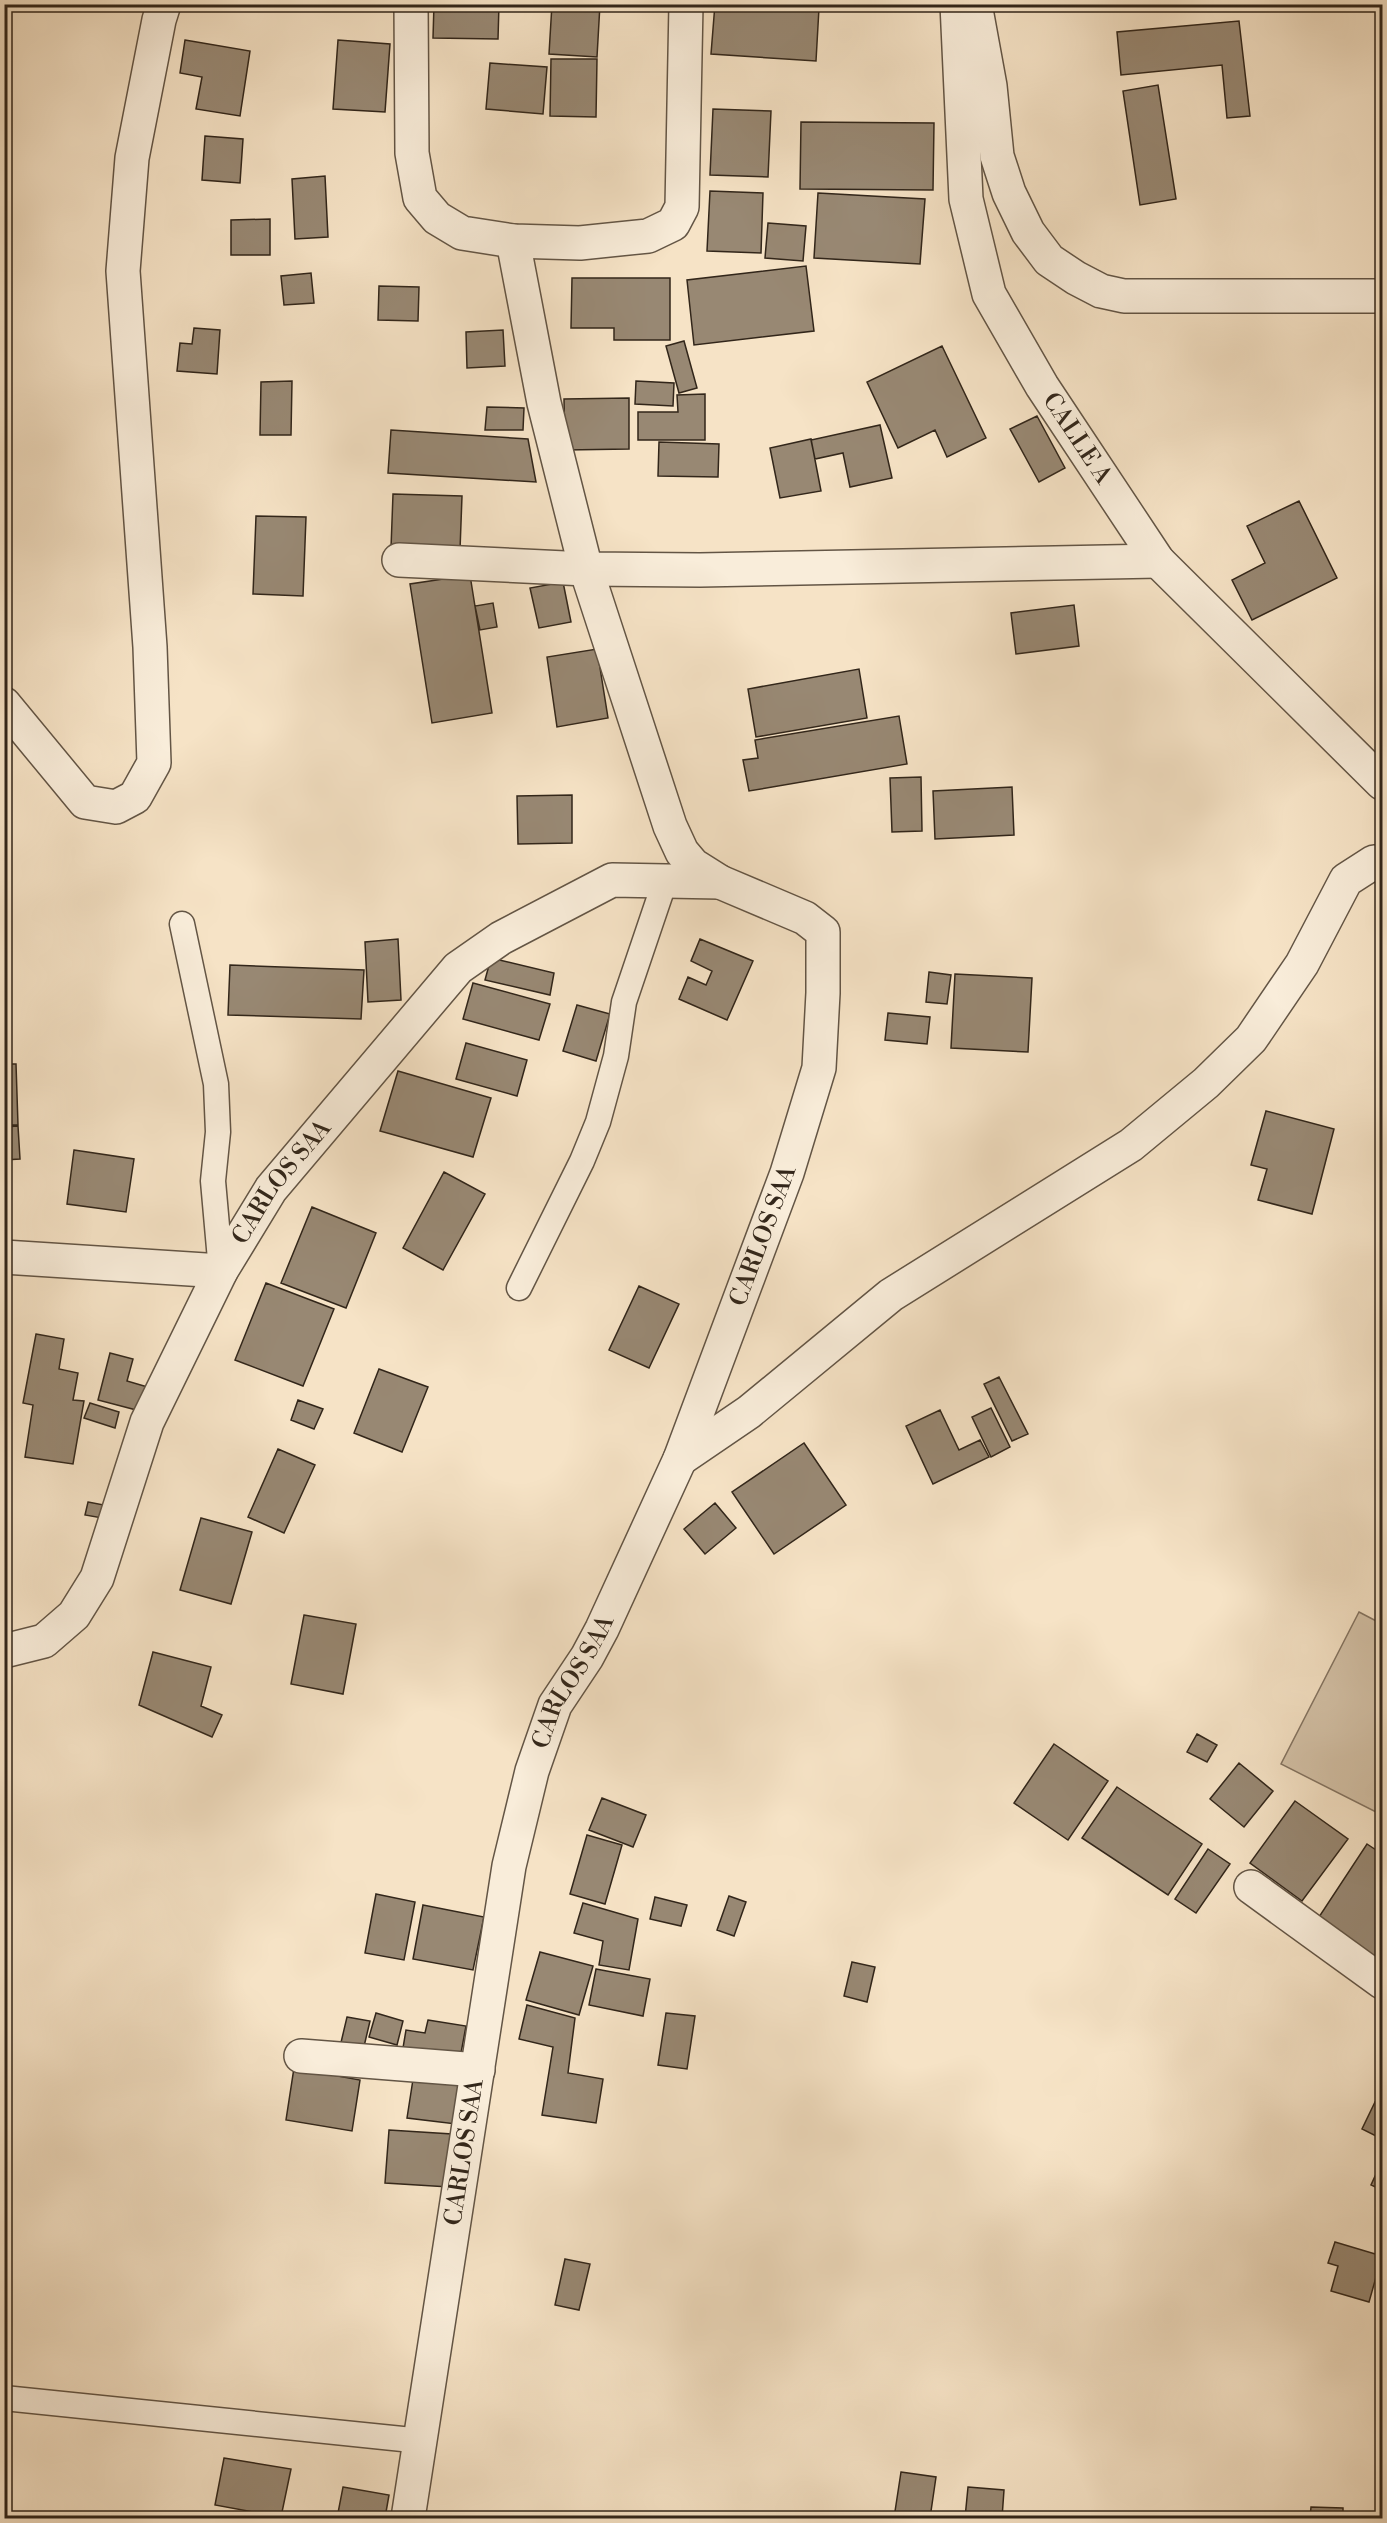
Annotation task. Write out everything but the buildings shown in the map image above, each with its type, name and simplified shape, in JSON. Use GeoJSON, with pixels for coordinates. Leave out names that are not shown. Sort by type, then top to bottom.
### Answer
{"type":"FeatureCollection","features":[{"type":"Feature","properties":{"kind":"street"},"geometry":{"type":"LineString","coordinates":[[4,704],[85,802],[116,807],[135,797],[154,763],[150,647],[123,271],[132,158],[164,4]]}},
{"type":"Feature","properties":{"kind":"street"},"geometry":{"type":"LineString","coordinates":[[411,4],[412,153],[420,198],[437,218],[462,233],[513,241],[580,243],[648,236],[673,224],[682,207],[686,4]]}},
{"type":"Feature","properties":{"kind":"street","name":"CALLE A"},"geometry":{"type":"LineString","coordinates":[[957,4],[966,199],[989,294],[1042,386],[1158,561],[1383,783]]}},
{"type":"Feature","properties":{"kind":"street"},"geometry":{"type":"LineString","coordinates":[[975,4],[990,86],[997,156],[1009,193],[1028,232],[1049,260],[1101,291],[1124,296],[1383,296]]}},
{"type":"Feature","properties":{"kind":"street"},"geometry":{"type":"LineString","coordinates":[[513,241],[544,404],[586,569],[670,826],[682,852],[693,865],[720,882]]}},
{"type":"Feature","properties":{"kind":"street"},"geometry":{"type":"LineString","coordinates":[[399,560],[586,569],[712,570],[1158,561]]}},
{"type":"Feature","properties":{"kind":"street"},"geometry":{"type":"LineString","coordinates":[[680,1459],[749,1412],[891,1296],[1131,1144],[1206,1083],[1251,1040],[1302,964],[1346,880],[1374,862],[1383,865]]}},
{"type":"Feature","properties":{"kind":"street","name":"CARLOS SAA"},"geometry":{"type":"LineString","coordinates":[[4,1651],[44,1641],[74,1615],[97,1578],[147,1422],[221,1271],[271,1189],[458,968],[501,938],[612,880],[720,882],[805,918],[823,932],[819,1068],[787,1173],[680,1459],[602,1629],[587,1657],[555,1705],[532,1771],[509,1866],[422,2441],[408,2518]]}},
{"type":"Feature","properties":{"kind":"street"},"geometry":{"type":"LineString","coordinates":[[4,1257],[221,1271]]}},
{"type":"Feature","properties":{"kind":"street"},"geometry":{"type":"LineString","coordinates":[[1251,1887],[1383,1982]]}},
{"type":"Feature","properties":{"kind":"street"},"geometry":{"type":"LineString","coordinates":[[301,2056],[478,2070]]}},
{"type":"Feature","properties":{"kind":"lane"},"geometry":{"type":"LineString","coordinates":[[519,1288],[582,1161],[598,1122],[616,1056],[624,1002],[665,881]]}},
{"type":"Feature","properties":{"kind":"lane"},"geometry":{"type":"LineString","coordinates":[[182,924],[216,1084],[218,1132],[213,1181],[221,1271]]}},
{"type":"Feature","properties":{"kind":"lane"},"geometry":{"type":"LineString","coordinates":[[4,2398],[422,2441]]}},
{"type":"Feature","properties":{"kind":"shaded area"},"geometry":{"type":"Polygon","coordinates":[[[1359,1612],[1382,1624],[1382,1815],[1281,1764],[1359,1612]]]}}]}
